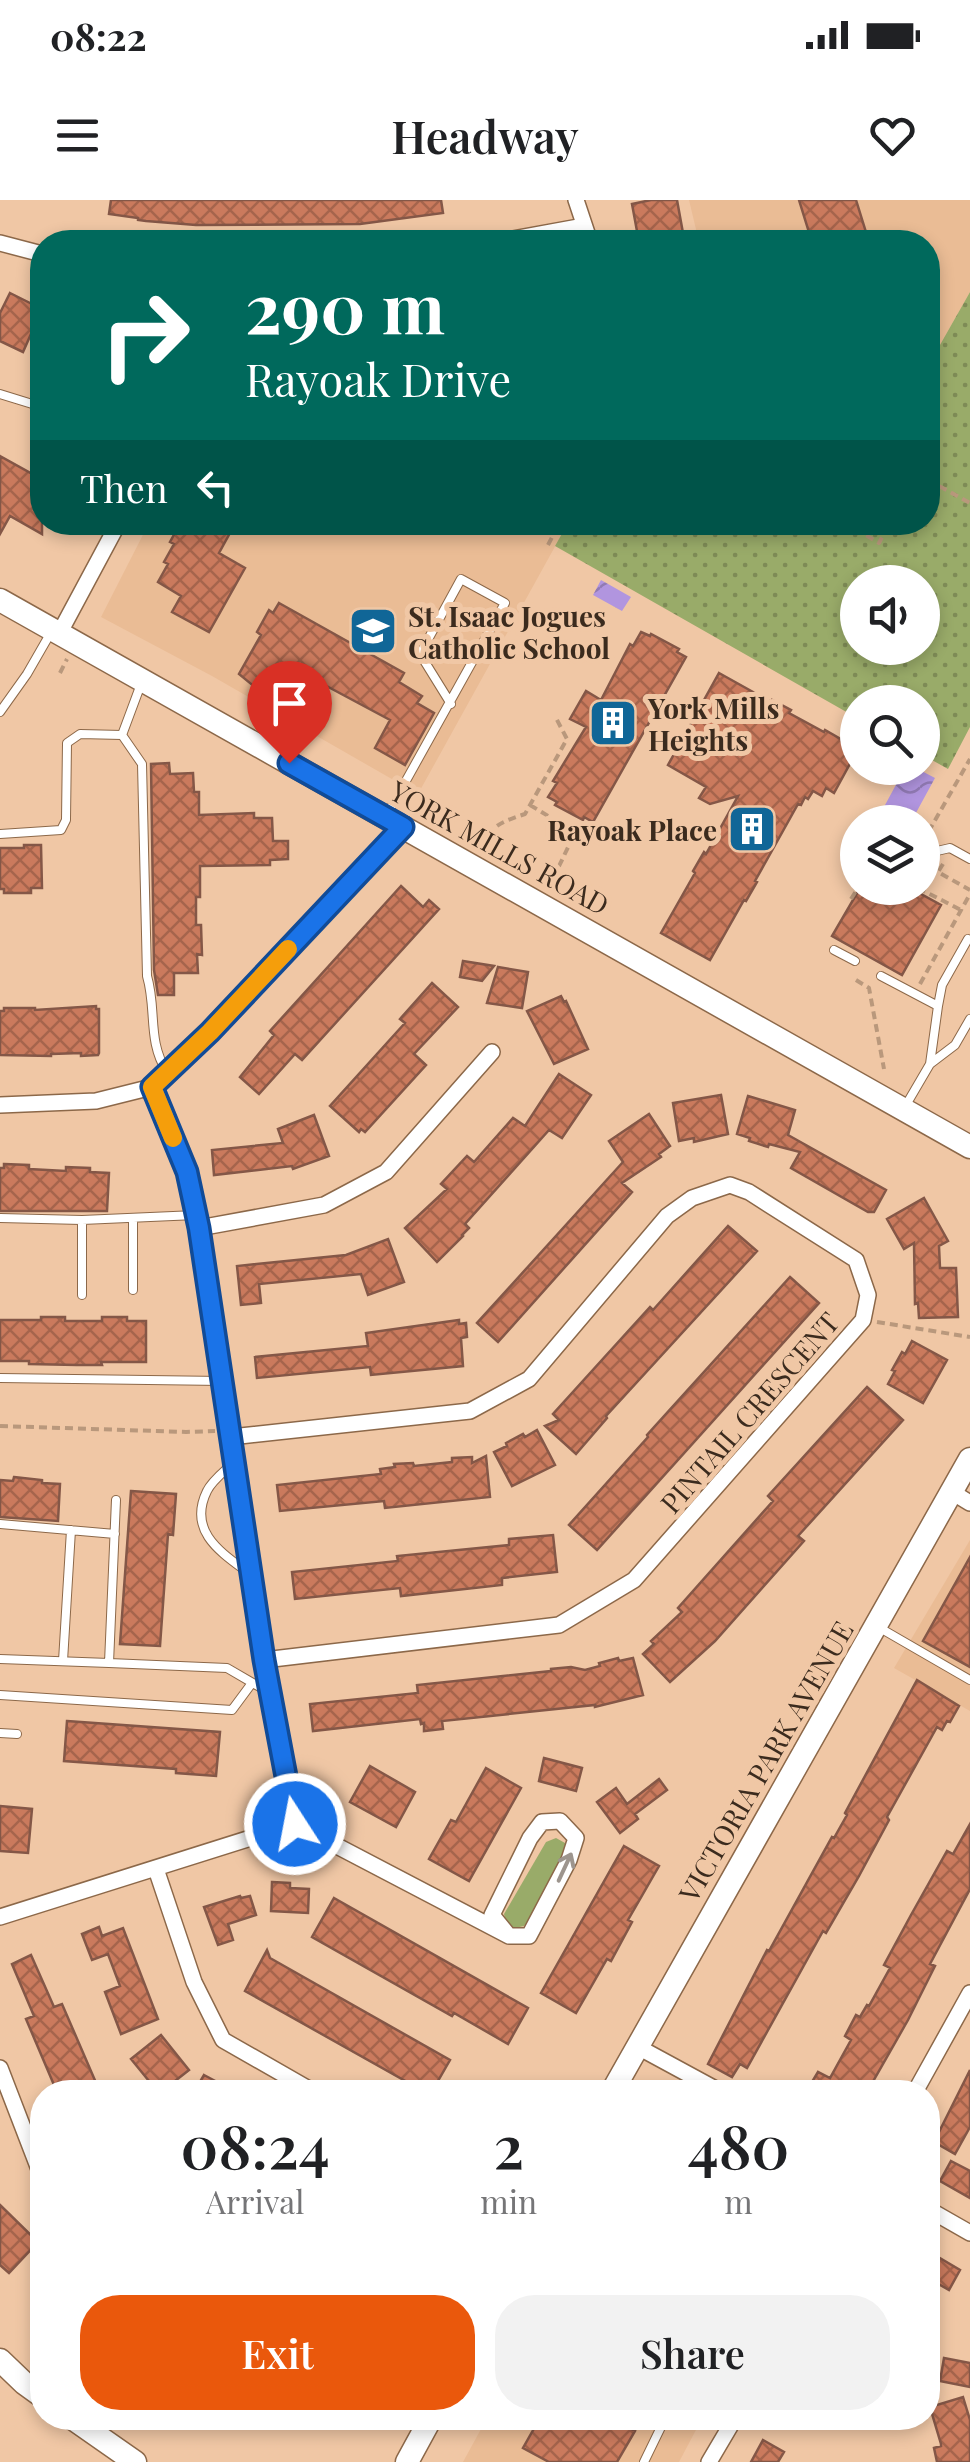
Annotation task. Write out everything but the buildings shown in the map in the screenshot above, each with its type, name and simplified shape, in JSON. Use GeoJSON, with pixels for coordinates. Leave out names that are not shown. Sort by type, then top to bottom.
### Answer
{"type":"FeatureCollection","features":[{"type":"Feature","properties":{"kind":"street"},"geometry":{"type":"LineString","coordinates":[[576,200],[586,230]]}},
{"type":"Feature","properties":{"kind":"street"},"geometry":{"type":"LineString","coordinates":[[562,230],[584,226]]}},
{"type":"Feature","properties":{"kind":"street"},"geometry":{"type":"LineString","coordinates":[[0,243],[30,251]]}},
{"type":"Feature","properties":{"kind":"street"},"geometry":{"type":"LineString","coordinates":[[56,632],[112,535]]}},
{"type":"Feature","properties":{"kind":"street","name":"YORK MILLS ROAD"},"geometry":{"type":"LineString","coordinates":[[0,600],[970,1147]]}},
{"type":"Feature","properties":{"kind":"street"},"geometry":{"type":"LineString","coordinates":[[0,1106],[96,1102],[152,1087],[210,1032],[394,822]]}},
{"type":"Feature","properties":{"kind":"street"},"geometry":{"type":"LineString","coordinates":[[197,1221],[324,1205],[386,1172],[492,1052]]}},
{"type":"Feature","properties":{"kind":"street"},"geometry":{"type":"LineString","coordinates":[[152,1087],[187,1172],[197,1221],[264,1660],[295,1824]]}},
{"type":"Feature","properties":{"kind":"street","name":"PINTAIL CRESCENT"},"geometry":{"type":"LineString","coordinates":[[230,1434],[470,1411],[529,1379],[667,1216],[692,1198],[730,1185],[749,1192],[856,1260],[868,1296],[863,1320],[634,1580],[559,1625],[264,1660]]}},
{"type":"Feature","properties":{"kind":"street","name":"VICTORIA PARK AVENUE"},"geometry":{"type":"LineString","coordinates":[[619,2080],[876,1626],[961,1498],[970,1459]]}},
{"type":"Feature","properties":{"kind":"street"},"geometry":{"type":"LineString","coordinates":[[0,1917],[295,1824],[510,1936],[529,1936],[569,1860],[576,1838],[560,1820],[542,1822],[530,1838],[492,1915],[510,1936]]}},
{"type":"Feature","properties":{"kind":"street"},"geometry":{"type":"LineString","coordinates":[[156,1869],[194,1982],[224,2040],[293,2080]]}},
{"type":"Feature","properties":{"kind":"street"},"geometry":{"type":"LineString","coordinates":[[922,2080],[970,1993]]}},
{"type":"Feature","properties":{"kind":"street"},"geometry":{"type":"LineString","coordinates":[[638,2047],[700,2080]]}},
{"type":"Feature","properties":{"kind":"street"},"geometry":{"type":"LineString","coordinates":[[0,2068],[30,2145]]}},
{"type":"Feature","properties":{"kind":"street"},"geometry":{"type":"LineString","coordinates":[[940,2216],[970,2233]]}},
{"type":"Feature","properties":{"kind":"street"},"geometry":{"type":"LineString","coordinates":[[0,2360],[30,2387]]}},
{"type":"Feature","properties":{"kind":"street"},"geometry":{"type":"LineString","coordinates":[[89,2430],[135,2462]]}},
{"type":"Feature","properties":{"kind":"street"},"geometry":{"type":"LineString","coordinates":[[413,2460],[427,2430]]}},
{"type":"Feature","properties":{"kind":"street"},"geometry":{"type":"LineString","coordinates":[[709,2462],[727,2430]]}},
{"type":"Feature","properties":{"kind":"lane"},"geometry":{"type":"LineString","coordinates":[[0,394],[30,403]]}},
{"type":"Feature","properties":{"kind":"lane"},"geometry":{"type":"LineString","coordinates":[[394,822],[450,704],[505,604],[461,579],[420,654],[450,704]]}},
{"type":"Feature","properties":{"kind":"lane"},"geometry":{"type":"LineString","coordinates":[[0,712],[56,632]]}},
{"type":"Feature","properties":{"kind":"lane"},"geometry":{"type":"LineString","coordinates":[[122,735],[142,680]]}},
{"type":"Feature","properties":{"kind":"lane"},"geometry":{"type":"LineString","coordinates":[[0,834],[61,830],[66,820],[67,742],[80,734],[122,735]]}},
{"type":"Feature","properties":{"kind":"lane"},"geometry":{"type":"LineString","coordinates":[[122,735],[142,764],[147,976],[153,1037],[158,1058],[167,1072]]}},
{"type":"Feature","properties":{"kind":"lane"},"geometry":{"type":"LineString","coordinates":[[940,850],[950,848],[970,860]]}},
{"type":"Feature","properties":{"kind":"lane"},"geometry":{"type":"LineString","coordinates":[[930,1064],[942,985],[968,939]]}},
{"type":"Feature","properties":{"kind":"lane"},"geometry":{"type":"LineString","coordinates":[[834,950],[855,962]]}},
{"type":"Feature","properties":{"kind":"lane"},"geometry":{"type":"LineString","coordinates":[[881,976],[938,1006]]}},
{"type":"Feature","properties":{"kind":"lane"},"geometry":{"type":"LineString","coordinates":[[904,1109],[930,1064],[955,1045],[970,1019]]}},
{"type":"Feature","properties":{"kind":"lane"},"geometry":{"type":"LineString","coordinates":[[0,1218],[197,1221]]}},
{"type":"Feature","properties":{"kind":"lane"},"geometry":{"type":"LineString","coordinates":[[133,1218],[133,1290]]}},
{"type":"Feature","properties":{"kind":"lane"},"geometry":{"type":"LineString","coordinates":[[82,1220],[82,1295]]}},
{"type":"Feature","properties":{"kind":"lane"},"geometry":{"type":"LineString","coordinates":[[0,1378],[222,1381]]}},
{"type":"Feature","properties":{"kind":"lane"},"geometry":{"type":"LineString","coordinates":[[234,1462],[207,1489],[201,1514],[205,1535],[220,1552],[252,1575]]}},
{"type":"Feature","properties":{"kind":"lane"},"geometry":{"type":"LineString","coordinates":[[109,1662],[116,1500]]}},
{"type":"Feature","properties":{"kind":"lane"},"geometry":{"type":"LineString","coordinates":[[0,1524],[115,1534]]}},
{"type":"Feature","properties":{"kind":"lane"},"geometry":{"type":"LineString","coordinates":[[64,1661],[72,1530]]}},
{"type":"Feature","properties":{"kind":"lane"},"geometry":{"type":"LineString","coordinates":[[876,1626],[970,1680]]}},
{"type":"Feature","properties":{"kind":"lane"},"geometry":{"type":"LineString","coordinates":[[0,1659],[227,1668],[270,1694]]}},
{"type":"Feature","properties":{"kind":"lane"},"geometry":{"type":"LineString","coordinates":[[0,1695],[232,1710],[252,1682]]}},
{"type":"Feature","properties":{"kind":"lane"},"geometry":{"type":"LineString","coordinates":[[0,1733],[17,1734]]}},
{"type":"Feature","properties":{"kind":"lane"},"geometry":{"type":"LineString","coordinates":[[644,2462],[660,2430]]}},
{"type":"Feature","properties":{"kind":"path"},"geometry":{"type":"LineString","coordinates":[[940,487],[970,503]]}},
{"type":"Feature","properties":{"kind":"path"},"geometry":{"type":"LineString","coordinates":[[548,546],[554,535]]}},
{"type":"Feature","properties":{"kind":"path"},"geometry":{"type":"LineString","coordinates":[[60,673],[69,656]]}},
{"type":"Feature","properties":{"kind":"path"},"geometry":{"type":"LineString","coordinates":[[289,763],[328,695]]}},
{"type":"Feature","properties":{"kind":"path"},"geometry":{"type":"LineString","coordinates":[[481,846],[498,824],[525,814],[567,738],[556,718]]}},
{"type":"Feature","properties":{"kind":"path"},"geometry":{"type":"LineString","coordinates":[[940,812],[970,759]]}},
{"type":"Feature","properties":{"kind":"path"},"geometry":{"type":"LineString","coordinates":[[530,805],[568,828],[571,841],[550,885]]}},
{"type":"Feature","properties":{"kind":"path"},"geometry":{"type":"LineString","coordinates":[[916,986],[970,892],[938,872],[946,860]]}},
{"type":"Feature","properties":{"kind":"path"},"geometry":{"type":"LineString","coordinates":[[940,901],[970,918]]}},
{"type":"Feature","properties":{"kind":"path"},"geometry":{"type":"LineString","coordinates":[[856,980],[870,988],[884,1069]]}},
{"type":"Feature","properties":{"kind":"path"},"geometry":{"type":"LineString","coordinates":[[863,1320],[970,1337]]}},
{"type":"Feature","properties":{"kind":"path"},"geometry":{"type":"LineString","coordinates":[[0,1426],[230,1434]]}},
{"type":"Feature","properties":{"kind":"shaded area"},"geometry":{"type":"Polygon","coordinates":[[[689,200],[970,200],[970,292],[940,345],[940,230],[696,230],[689,200]]]}},
{"type":"Feature","properties":{"kind":"shaded area","name":"St. Isaac Jogues Catholic School"},"geometry":{"type":"Polygon","coordinates":[[[143,535],[561,535],[418,794],[101,617],[143,535]]]}},
{"type":"Feature","properties":{"kind":"shaded area"},"geometry":{"type":"Polygon","coordinates":[[[970,1540],[970,1711],[894,1668],[970,1540]]]}},
{"type":"Feature","properties":{"kind":"shaded area"},"geometry":{"type":"Polygon","coordinates":[[[480,2430],[696,2430],[679,2462],[463,2462],[480,2430]]]}},
{"type":"Feature","properties":{"kind":"green space"},"geometry":{"type":"Polygon","coordinates":[[[970,292],[970,727],[948,769],[940,765],[940,685],[840,685],[840,708],[555,546],[561,535],[940,535],[940,345],[970,292]]]}},
{"type":"Feature","properties":{"kind":"green space"},"geometry":{"type":"Polygon","coordinates":[[[556,1838],[565,1843],[568,1852],[530,1918],[524,1926],[515,1928],[506,1923],[504,1914],[546,1842],[556,1838]]]}},
{"type":"Feature","properties":{"kind":"water"},"geometry":{"type":"Polygon","coordinates":[[[601,580],[631,597],[622,611],[593,595],[601,580]]]}},
{"type":"Feature","properties":{"kind":"water"},"geometry":{"type":"Polygon","coordinates":[[[896,785],[931,785],[920,805],[885,805],[896,785]]]}},
{"type":"Feature","properties":{"kind":"slow traffic"},"geometry":{"type":"LineString","coordinates":[[173,1138],[152,1087],[288,949]]}},
{"type":"Feature","properties":{"kind":"place","name":"St. Isaac Jogues Catholic School"},"geometry":{"type":"Point","coordinates":[373,631]}},
{"type":"Feature","properties":{"kind":"place","name":"York Mills Heights"},"geometry":{"type":"Point","coordinates":[613,723]}},
{"type":"Feature","properties":{"kind":"place","name":"Rayoak Place"},"geometry":{"type":"Point","coordinates":[752,829]}},
{"type":"Feature","properties":{"kind":"route"},"geometry":{"type":"LineString","coordinates":[[289,763],[403,827],[210,1032],[152,1087],[187,1172],[199,1228],[264,1660],[295,1824]]}}]}
